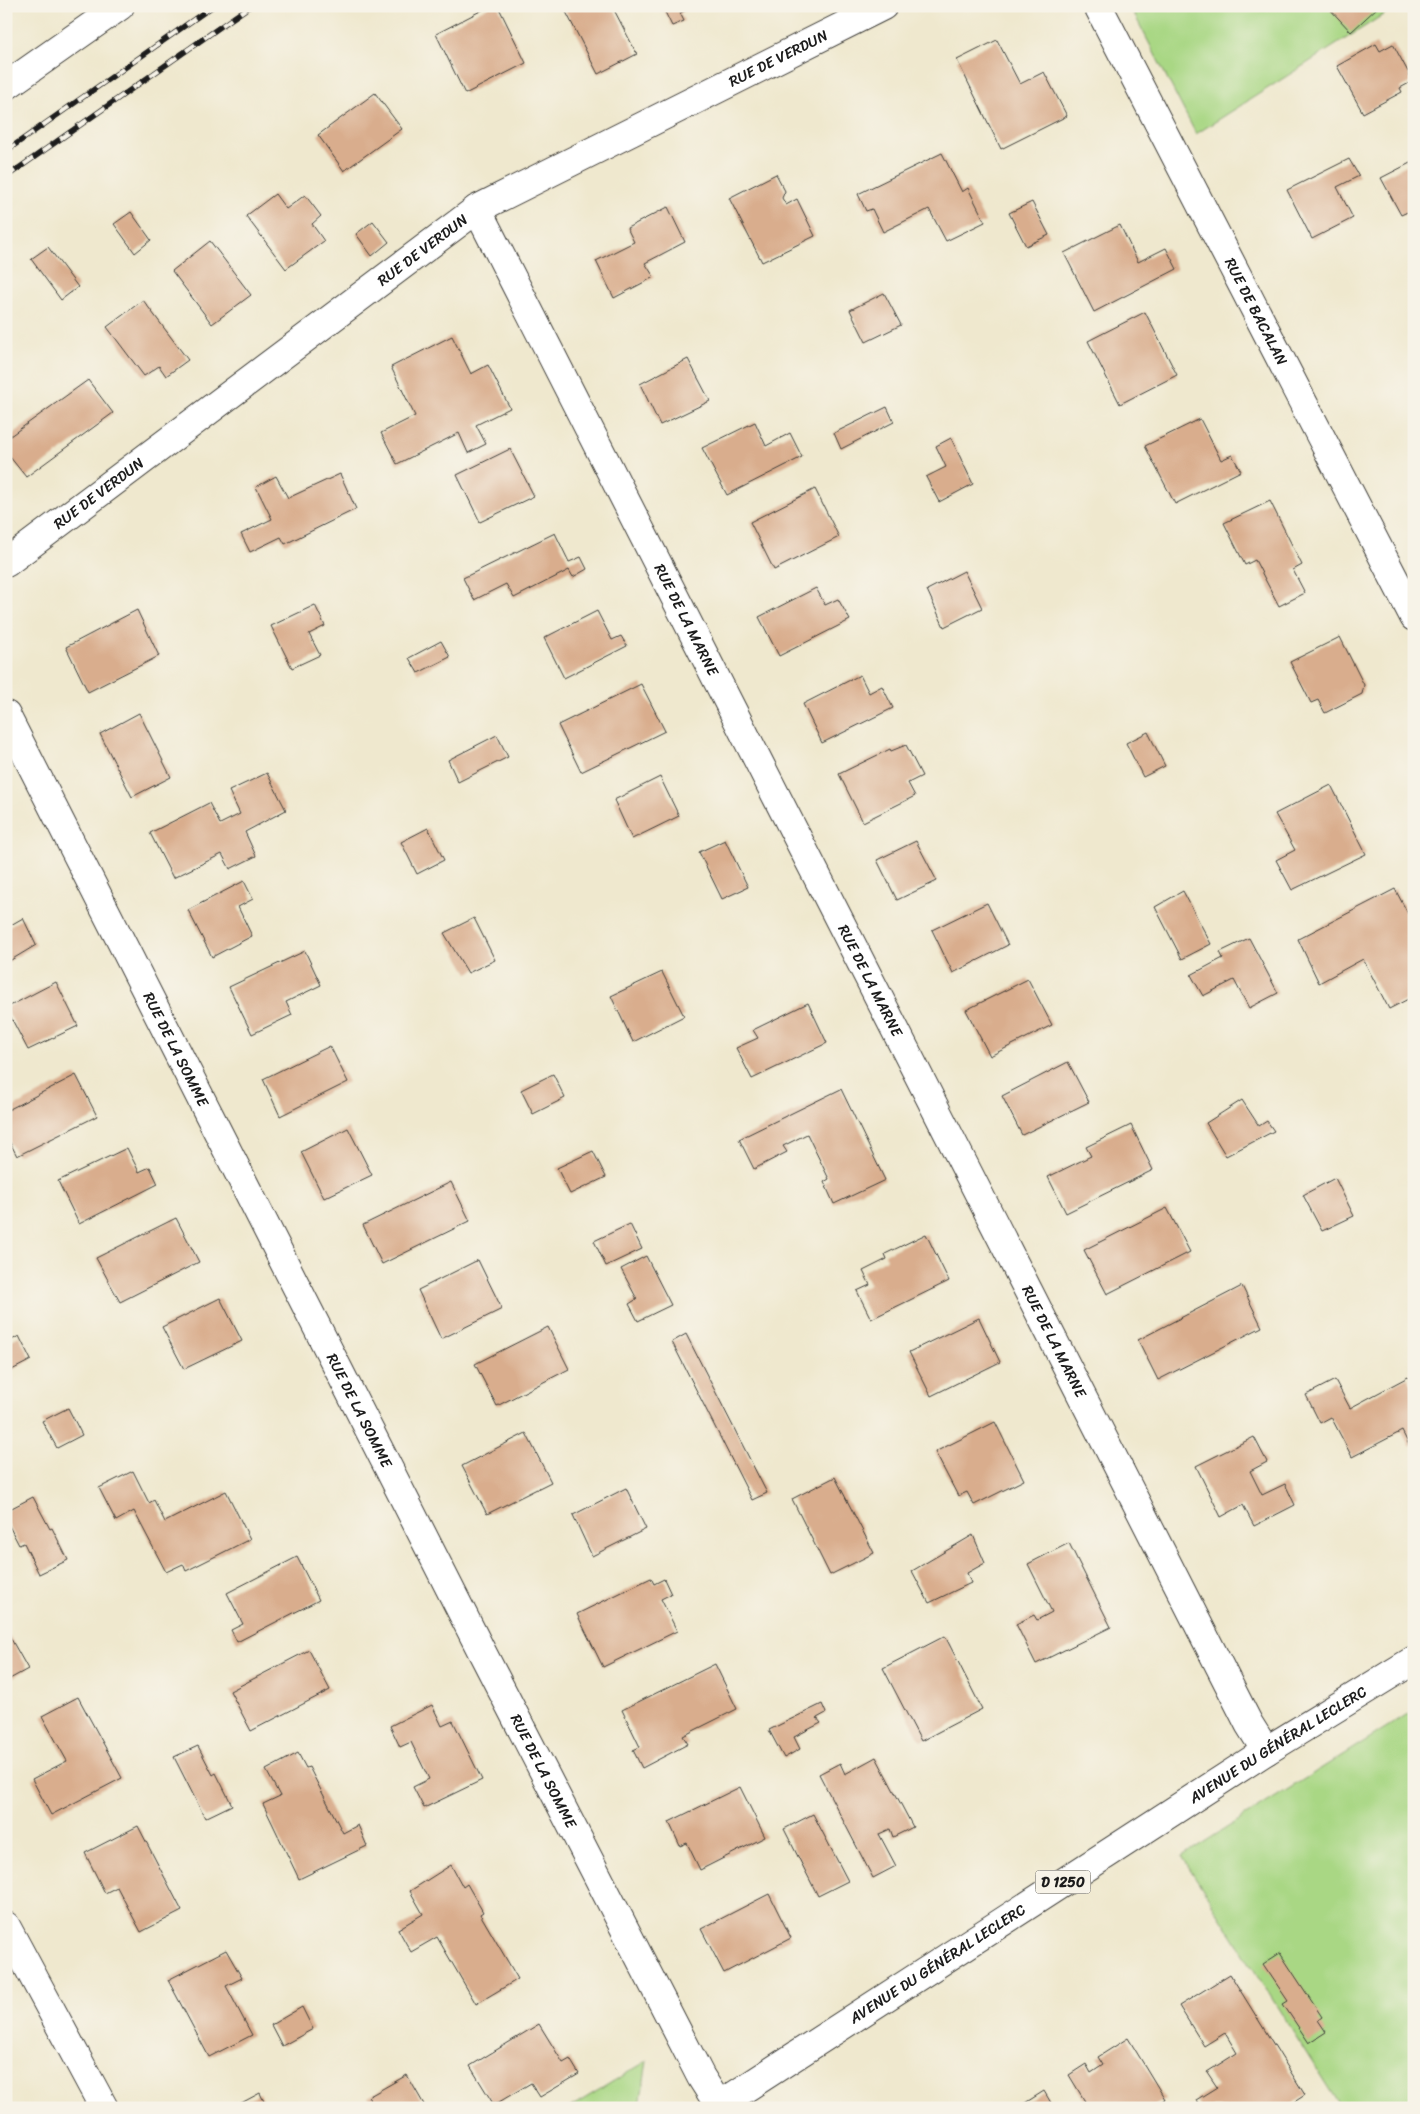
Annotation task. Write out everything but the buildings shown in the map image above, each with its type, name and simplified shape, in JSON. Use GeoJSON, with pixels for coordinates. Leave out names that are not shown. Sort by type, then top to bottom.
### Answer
{"type":"FeatureCollection","features":[{"type":"Feature","properties":{"kind":"street"},"geometry":{"type":"LineString","coordinates":[[6,86],[120,6]]}},
{"type":"Feature","properties":{"kind":"street","name":"RUE DE VERDUN"},"geometry":{"type":"LineString","coordinates":[[6,563],[477,209],[884,6]]}},
{"type":"Feature","properties":{"kind":"street","name":"RUE DE BACALAN"},"geometry":{"type":"LineString","coordinates":[[1098,6],[1414,617]]}},
{"type":"Feature","properties":{"kind":"street","name":"RUE DE LA MARNE"},"geometry":{"type":"LineString","coordinates":[[477,209],[1249,1724],[1266,1751]]}},
{"type":"Feature","properties":{"kind":"street","name":"RUE DE LA SOMME"},"geometry":{"type":"LineString","coordinates":[[6,715],[482,1652],[717,2106]]}},
{"type":"Feature","properties":{"kind":"street","name":"AVENUE DU GÉNÉRAL LECLERC"},"geometry":{"type":"LineString","coordinates":[[717,2106],[1266,1751],[1414,1660]]}},
{"type":"Feature","properties":{"kind":"street"},"geometry":{"type":"LineString","coordinates":[[6,1926],[104,2108]]}},
{"type":"Feature","properties":{"kind":"green space"},"geometry":{"type":"Polygon","coordinates":[[[1130,6],[1397,6],[1196,134],[1130,6]]]}},
{"type":"Feature","properties":{"kind":"green space"},"geometry":{"type":"Polygon","coordinates":[[[1414,1710],[1414,2108],[1341,2108],[1182,1856],[1414,1710]]]}},
{"type":"Feature","properties":{"kind":"green space"},"geometry":{"type":"Polygon","coordinates":[[[647,2061],[641,2099],[637,2108],[569,2108],[647,2061]]]}},
{"type":"Feature","properties":{"kind":"railway"},"geometry":{"type":"LineString","coordinates":[[6,151],[213,6]]}},
{"type":"Feature","properties":{"kind":"railway"},"geometry":{"type":"LineString","coordinates":[[6,177],[250,6]]}}]}
